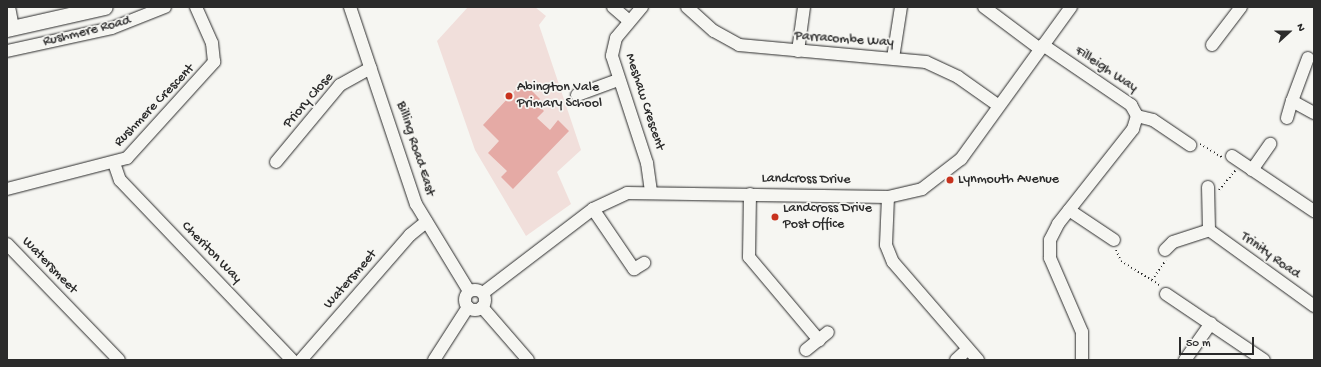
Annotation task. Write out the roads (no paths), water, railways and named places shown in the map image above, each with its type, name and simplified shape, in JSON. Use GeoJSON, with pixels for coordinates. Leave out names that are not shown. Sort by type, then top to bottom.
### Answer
{"type":"FeatureCollection","features":[{"type":"Feature","properties":{"kind":"main road","name":"Rushmere Road"},"geometry":{"type":"LineString","coordinates":[[10,28],[105,7]]}},
{"type":"Feature","properties":{"kind":"street"},"geometry":{"type":"LineString","coordinates":[[9,7],[10,28]]}},
{"type":"Feature","properties":{"kind":"street","name":"Rushmere Road"},"geometry":{"type":"LineString","coordinates":[[7,51],[105,30],[165,7]]}},
{"type":"Feature","properties":{"kind":"street","name":"Rushmere Crescent"},"geometry":{"type":"LineString","coordinates":[[7,189],[114,163],[133,152],[214,62],[212,44],[196,7]]}},
{"type":"Feature","properties":{"kind":"street","name":"Billing Road East"},"geometry":{"type":"LineString","coordinates":[[350,7],[409,185],[426,222],[469,291]]}},
{"type":"Feature","properties":{"kind":"street"},"geometry":{"type":"LineString","coordinates":[[614,7],[629,21]]}},
{"type":"Feature","properties":{"kind":"street","name":"Meshaw Crescent"},"geometry":{"type":"LineString","coordinates":[[642,7],[629,21],[612,50],[618,80],[647,163],[651,191]]}},
{"type":"Feature","properties":{"kind":"street","name":"Parracombe Way"},"geometry":{"type":"LineString","coordinates":[[687,7],[714,31],[739,45],[892,58],[937,66],[999,106]]}},
{"type":"Feature","properties":{"kind":"street"},"geometry":{"type":"LineString","coordinates":[[798,51],[804,7]]}},
{"type":"Feature","properties":{"kind":"street"},"geometry":{"type":"LineString","coordinates":[[892,58],[901,7]]}},
{"type":"Feature","properties":{"kind":"street","name":"Filleigh Way"},"geometry":{"type":"LineString","coordinates":[[984,7],[1041,47],[1131,105],[1138,116],[1153,120],[1190,145]]}},
{"type":"Feature","properties":{"kind":"street","name":"Landcross Drive"},"geometry":{"type":"LineString","coordinates":[[483,293],[593,208],[627,193],[651,191],[888,197],[922,189],[948,171],[999,106],[1071,7]]}},
{"type":"Feature","properties":{"kind":"street"},"geometry":{"type":"LineString","coordinates":[[1212,45],[1241,7]]}},
{"type":"Feature","properties":{"kind":"street"},"geometry":{"type":"LineString","coordinates":[[1287,118],[1308,58]]}},
{"type":"Feature","properties":{"kind":"street","name":"Priory Close"},"geometry":{"type":"LineString","coordinates":[[276,162],[340,85],[371,68]]}},
{"type":"Feature","properties":{"kind":"street"},"geometry":{"type":"LineString","coordinates":[[577,95],[618,80]]}},
{"type":"Feature","properties":{"kind":"street"},"geometry":{"type":"LineString","coordinates":[[1292,101],[1314,113]]}},
{"type":"Feature","properties":{"kind":"street"},"geometry":{"type":"LineString","coordinates":[[1082,360],[1082,332],[1049,249],[1052,233],[1133,129],[1138,116]]}},
{"type":"Feature","properties":{"kind":"street"},"geometry":{"type":"LineString","coordinates":[[1252,170],[1270,144]]}},
{"type":"Feature","properties":{"kind":"street"},"geometry":{"type":"LineString","coordinates":[[1230,160],[1252,170],[1314,211]]}},
{"type":"Feature","properties":{"kind":"street","name":"Cheriton Way"},"geometry":{"type":"LineString","coordinates":[[114,163],[120,180],[292,360]]}},
{"type":"Feature","properties":{"kind":"street"},"geometry":{"type":"LineString","coordinates":[[1165,250],[1173,242],[1208,230],[1206,208],[1213,190]]}},
{"type":"Feature","properties":{"kind":"street"},"geometry":{"type":"LineString","coordinates":[[750,194],[749,258],[819,340]]}},
{"type":"Feature","properties":{"kind":"street"},"geometry":{"type":"LineString","coordinates":[[888,197],[886,245],[891,258],[978,360]]}},
{"type":"Feature","properties":{"kind":"street"},"geometry":{"type":"LineString","coordinates":[[593,208],[635,268]]}},
{"type":"Feature","properties":{"kind":"street"},"geometry":{"type":"LineString","coordinates":[[1069,210],[1114,240]]}},
{"type":"Feature","properties":{"kind":"street","name":"Watersmeet"},"geometry":{"type":"LineString","coordinates":[[301,360],[410,235],[426,222]]}},
{"type":"Feature","properties":{"kind":"street","name":"Trinity Road"},"geometry":{"type":"LineString","coordinates":[[1208,230],[1314,306]]}},
{"type":"Feature","properties":{"kind":"street","name":"Watersmeet"},"geometry":{"type":"LineString","coordinates":[[7,244],[119,360]]}},
{"type":"Feature","properties":{"kind":"street"},"geometry":{"type":"LineString","coordinates":[[482,307],[472,310],[468,307],[465,302],[469,291],[483,293],[482,307],[528,360]]}},
{"type":"Feature","properties":{"kind":"street"},"geometry":{"type":"LineString","coordinates":[[1165,291],[1182,305],[1211,323],[1264,360]]}},
{"type":"Feature","properties":{"kind":"street"},"geometry":{"type":"LineString","coordinates":[[434,360],[468,307]]}},
{"type":"Feature","properties":{"kind":"street"},"geometry":{"type":"LineString","coordinates":[[1189,355],[1211,323]]}},
{"type":"Feature","properties":{"kind":"street"},"geometry":{"type":"LineString","coordinates":[[806,350],[828,332]]}},
{"type":"Feature","properties":{"kind":"street"},"geometry":{"type":"LineString","coordinates":[[956,360],[968,349]]}},
{"type":"Feature","properties":{"kind":"place","name":"Abington Vale Primary School"},"geometry":{"type":"Point","coordinates":[509,96]}},
{"type":"Feature","properties":{"kind":"place","name":"Lynmouth Avenue"},"geometry":{"type":"Point","coordinates":[950,180]}},
{"type":"Feature","properties":{"kind":"place","name":"Landcross Drive Post Office"},"geometry":{"type":"Point","coordinates":[775,217]}}]}
